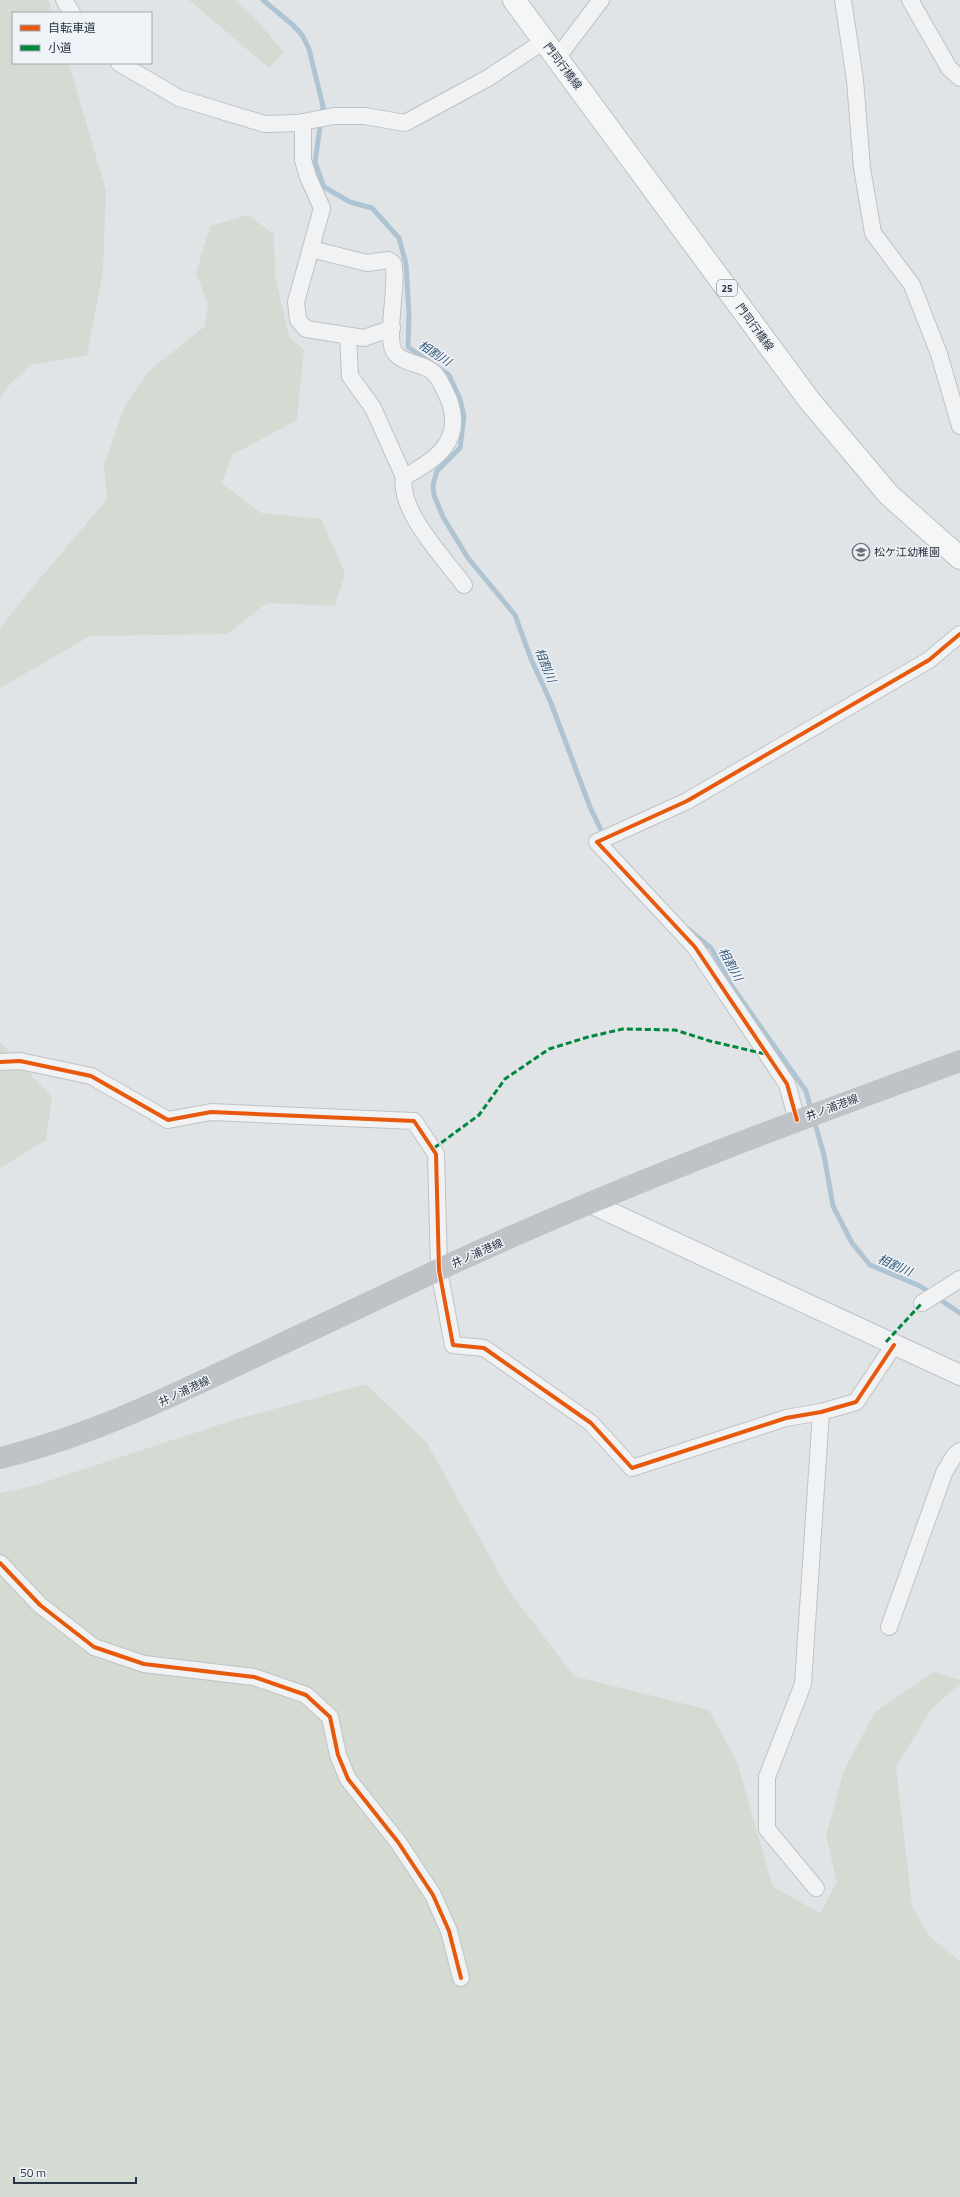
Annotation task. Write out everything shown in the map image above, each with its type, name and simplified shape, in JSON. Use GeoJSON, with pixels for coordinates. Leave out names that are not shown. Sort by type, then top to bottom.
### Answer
{"type":"FeatureCollection","features":[{"type":"Feature","properties":{"kind":"main road","name":"門司行橋線"},"geometry":{"type":"LineString","coordinates":[[514,0],[809,400],[889,495],[960,558]]}},
{"type":"Feature","properties":{"kind":"main road","name":"井ノ浦港線"},"geometry":{"type":"LineString","coordinates":[[0,1458],[82,1433],[137,1412],[439,1270],[590,1203],[797,1120],[960,1061]]}},
{"type":"Feature","properties":{"kind":"street"},"geometry":{"type":"LineString","coordinates":[[64,0],[71,12]]}},
{"type":"Feature","properties":{"kind":"street"},"geometry":{"type":"LineString","coordinates":[[557,58],[601,0]]}},
{"type":"Feature","properties":{"kind":"street"},"geometry":{"type":"LineString","coordinates":[[843,0],[855,80],[862,168],[873,233],[912,285],[939,354],[960,426]]}},
{"type":"Feature","properties":{"kind":"street"},"geometry":{"type":"LineString","coordinates":[[910,0],[949,68],[960,78]]}},
{"type":"Feature","properties":{"kind":"street"},"geometry":{"type":"LineString","coordinates":[[121,64],[179,98],[265,124],[304,122],[334,116],[365,116],[405,123],[488,78],[544,41]]}},
{"type":"Feature","properties":{"kind":"street"},"geometry":{"type":"LineString","coordinates":[[304,122],[303,160],[308,177],[322,208],[296,302],[298,320],[306,330],[364,338],[392,328]]}},
{"type":"Feature","properties":{"kind":"street"},"geometry":{"type":"LineString","coordinates":[[311,249],[367,263],[388,260],[393,263],[395,283],[391,341],[394,353],[404,360],[421,364],[434,373],[445,390],[452,409],[454,422],[450,439],[430,463],[404,477]]}},
{"type":"Feature","properties":{"kind":"street"},"geometry":{"type":"LineString","coordinates":[[348,336],[350,376],[373,408],[404,477],[402,487],[410,510],[464,585]]}},
{"type":"Feature","properties":{"kind":"street"},"geometry":{"type":"LineString","coordinates":[[797,1120],[787,1084],[695,947],[597,842],[687,800],[929,660],[960,634]]}},
{"type":"Feature","properties":{"kind":"street"},"geometry":{"type":"LineString","coordinates":[[0,1062],[20,1061],[91,1076],[168,1120],[211,1112],[414,1121],[436,1154],[439,1270],[453,1345],[484,1348],[490,1352],[591,1423],[632,1468],[786,1418],[821,1412],[856,1402],[894,1346]]}},
{"type":"Feature","properties":{"kind":"street"},"geometry":{"type":"LineString","coordinates":[[590,1203],[894,1346],[960,1374]]}},
{"type":"Feature","properties":{"kind":"street"},"geometry":{"type":"LineString","coordinates":[[922,1303],[960,1279]]}},
{"type":"Feature","properties":{"kind":"street"},"geometry":{"type":"LineString","coordinates":[[816,1888],[767,1829],[767,1777],[802,1684],[821,1412]]}},
{"type":"Feature","properties":{"kind":"street"},"geometry":{"type":"LineString","coordinates":[[889,1627],[944,1473],[954,1456],[960,1451]]}},
{"type":"Feature","properties":{"kind":"street"},"geometry":{"type":"LineString","coordinates":[[0,1563],[40,1606],[94,1647],[144,1664],[254,1677],[306,1695],[330,1717],[338,1755],[348,1779],[398,1842],[434,1895],[449,1931],[461,1978]]}},
{"type":"Feature","properties":{"kind":"shaded area"},"geometry":{"type":"Polygon","coordinates":[[[0,0],[48,0],[53,12],[12,12],[12,64],[69,64],[106,191],[103,271],[87,355],[31,365],[10,384],[0,399],[0,0]]]}},
{"type":"Feature","properties":{"kind":"shaded area"},"geometry":{"type":"Polygon","coordinates":[[[189,0],[235,0],[253,16],[284,52],[269,68],[189,0]]]}},
{"type":"Feature","properties":{"kind":"shaded area"},"geometry":{"type":"Polygon","coordinates":[[[248,215],[274,234],[275,275],[289,337],[304,350],[297,420],[232,455],[222,483],[261,513],[321,519],[345,573],[335,606],[267,603],[227,634],[90,636],[0,688],[0,629],[21,601],[107,499],[104,465],[125,405],[150,370],[204,327],[208,304],[196,273],[210,226],[248,215]]]}},
{"type":"Feature","properties":{"kind":"shaded area"},"geometry":{"type":"Polygon","coordinates":[[[0,1042],[52,1097],[46,1140],[0,1168],[0,1042]]]}},
{"type":"Feature","properties":{"kind":"shaded area"},"geometry":{"type":"Polygon","coordinates":[[[366,1384],[427,1443],[509,1591],[574,1676],[709,1710],[737,1762],[773,1887],[820,1913],[837,1882],[826,1836],[843,1773],[874,1713],[933,1672],[960,1680],[960,1684],[932,1708],[896,1767],[912,1906],[930,1937],[960,1961],[960,2197],[0,2197],[0,1493],[36,1485],[230,1421],[366,1384]]]}},
{"type":"Feature","properties":{"kind":"waterway","name":"相割川"},"geometry":{"type":"LineString","coordinates":[[263,0],[294,26],[302,35],[309,49],[323,106],[315,162],[324,187],[350,202],[372,208],[399,238],[406,264],[409,315],[408,347],[449,375],[460,399],[464,416],[460,448],[437,471],[433,485],[434,495],[443,517],[468,558],[515,615],[531,659],[551,703],[590,807],[604,836]]}},
{"type":"Feature","properties":{"kind":"waterway","name":"相割川"},"geometry":{"type":"LineString","coordinates":[[688,929],[711,948],[731,985],[806,1091],[811,1110]]}},
{"type":"Feature","properties":{"kind":"waterway","name":"相割川"},"geometry":{"type":"LineString","coordinates":[[814,1120],[824,1155],[833,1206],[852,1243],[870,1265],[920,1286],[960,1313]]}},
{"type":"Feature","properties":{"kind":"marked path"},"geometry":{"type":"LineString","coordinates":[[434,1148],[479,1115],[505,1079],[549,1049],[588,1037],[623,1029],[675,1030],[710,1041],[765,1054]]}},
{"type":"Feature","properties":{"kind":"marked path"},"geometry":{"type":"LineString","coordinates":[[886,1342],[922,1303]]}},
{"type":"Feature","properties":{"kind":"cycle path"},"geometry":{"type":"LineString","coordinates":[[797,1120],[787,1084],[695,947],[597,842],[687,801],[929,660],[960,634]]}},
{"type":"Feature","properties":{"kind":"cycle path"},"geometry":{"type":"LineString","coordinates":[[0,1062],[20,1061],[91,1076],[168,1120],[211,1112],[414,1121],[436,1154],[439,1270],[453,1345],[484,1348],[591,1423],[632,1468],[786,1418],[821,1412],[856,1402],[894,1345]]}},
{"type":"Feature","properties":{"kind":"cycle path"},"geometry":{"type":"LineString","coordinates":[[0,1563],[40,1605],[94,1647],[144,1664],[254,1677],[306,1695],[330,1717],[338,1755],[348,1779],[398,1842],[433,1895],[449,1931],[461,1978]]}},
{"type":"Feature","properties":{"kind":"place","name":"松ケ江幼稚園"},"geometry":{"type":"Point","coordinates":[861,552]}}]}
